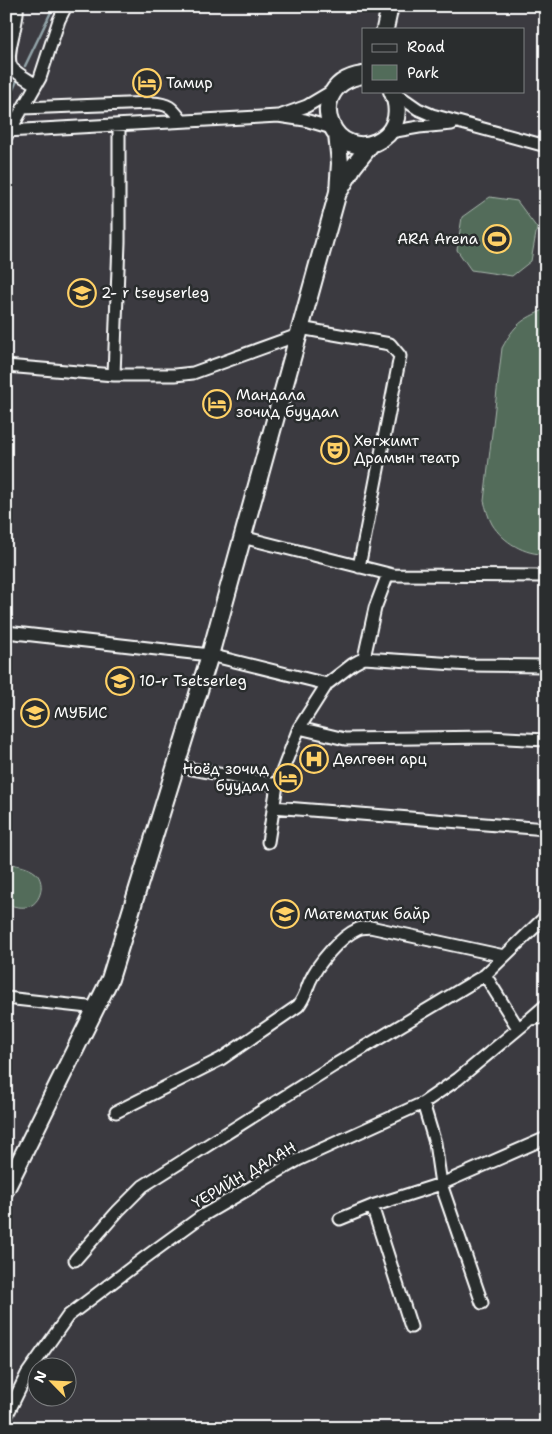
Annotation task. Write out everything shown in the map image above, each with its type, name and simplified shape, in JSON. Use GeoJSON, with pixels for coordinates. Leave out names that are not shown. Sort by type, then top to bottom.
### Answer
{"type":"FeatureCollection","features":[{"type":"Feature","properties":{"kind":"highway"},"geometry":{"type":"LineString","coordinates":[[385,28],[391,8]]}},
{"type":"Feature","properties":{"kind":"highway"},"geometry":{"type":"LineString","coordinates":[[6,1189],[97,1008],[110,978],[210,654],[338,192],[340,163],[334,131],[328,118],[329,99],[342,81],[360,73]]}},
{"type":"Feature","properties":{"kind":"highway"},"geometry":{"type":"LineString","coordinates":[[334,131],[347,142],[358,145],[371,144],[383,139],[396,122],[398,112],[392,92]]}},
{"type":"Feature","properties":{"kind":"highway"},"geometry":{"type":"LineString","coordinates":[[338,192],[353,167],[371,144]]}},
{"type":"Feature","properties":{"kind":"street"},"geometry":{"type":"LineString","coordinates":[[17,6],[16,24],[10,47],[10,64],[13,69],[36,85]]}},
{"type":"Feature","properties":{"kind":"street"},"geometry":{"type":"LineString","coordinates":[[8,132],[40,78],[59,20],[66,6]]}},
{"type":"Feature","properties":{"kind":"street"},"geometry":{"type":"LineString","coordinates":[[278,116],[307,106],[334,90]]}},
{"type":"Feature","properties":{"kind":"street"},"geometry":{"type":"LineString","coordinates":[[393,92],[418,109],[432,115],[546,146]]}},
{"type":"Feature","properties":{"kind":"street"},"geometry":{"type":"LineString","coordinates":[[23,108],[152,103],[171,107],[182,121]]}},
{"type":"Feature","properties":{"kind":"street"},"geometry":{"type":"LineString","coordinates":[[8,132],[278,116],[305,120],[334,131]]}},
{"type":"Feature","properties":{"kind":"street"},"geometry":{"type":"LineString","coordinates":[[390,132],[427,126],[464,124]]}},
{"type":"Feature","properties":{"kind":"street"},"geometry":{"type":"LineString","coordinates":[[114,375],[119,242],[119,125]]}},
{"type":"Feature","properties":{"kind":"street"},"geometry":{"type":"LineString","coordinates":[[6,366],[114,375],[175,375],[193,373],[299,331],[390,344],[400,356],[359,567]]}},
{"type":"Feature","properties":{"kind":"street"},"geometry":{"type":"LineString","coordinates":[[242,537],[393,575],[546,576]]}},
{"type":"Feature","properties":{"kind":"street"},"geometry":{"type":"LineString","coordinates":[[364,658],[375,608],[388,574]]}},
{"type":"Feature","properties":{"kind":"street"},"geometry":{"type":"LineString","coordinates":[[6,632],[210,654],[327,684]]}},
{"type":"Feature","properties":{"kind":"street"},"geometry":{"type":"LineString","coordinates":[[268,842],[277,785],[300,728],[327,684],[348,667],[364,658],[416,663],[546,666]]}},
{"type":"Feature","properties":{"kind":"street"},"geometry":{"type":"LineString","coordinates":[[300,728],[344,739],[490,736],[546,740]]}},
{"type":"Feature","properties":{"kind":"street"},"geometry":{"type":"LineString","coordinates":[[176,766],[277,785]]}},
{"type":"Feature","properties":{"kind":"street"},"geometry":{"type":"LineString","coordinates":[[273,807],[546,829]]}},
{"type":"Feature","properties":{"kind":"street"},"geometry":{"type":"LineString","coordinates":[[74,1260],[118,1211],[144,1186],[333,1066],[485,975],[543,919],[546,913]]}},
{"type":"Feature","properties":{"kind":"street"},"geometry":{"type":"LineString","coordinates":[[116,1112],[221,1059],[298,1006],[305,998],[310,982],[322,961],[341,942],[360,928],[370,928],[504,956]]}},
{"type":"Feature","properties":{"kind":"street"},"geometry":{"type":"LineString","coordinates":[[485,975],[518,1028]]}},
{"type":"Feature","properties":{"kind":"street"},"geometry":{"type":"LineString","coordinates":[[6,998],[97,1008]]}},
{"type":"Feature","properties":{"kind":"street"},"geometry":{"type":"LineString","coordinates":[[530,1019],[546,1005]]}},
{"type":"Feature","properties":{"kind":"street","name":"ҮЕРИЙН ДАЛАН"},"geometry":{"type":"LineString","coordinates":[[6,1417],[27,1374],[68,1316],[143,1259],[202,1216],[298,1160],[423,1102],[458,1079],[530,1019],[546,1017]]}},
{"type":"Feature","properties":{"kind":"street"},"geometry":{"type":"LineString","coordinates":[[423,1102],[435,1143],[441,1184],[482,1303]]}},
{"type":"Feature","properties":{"kind":"street"},"geometry":{"type":"LineString","coordinates":[[340,1219],[372,1206],[441,1184],[546,1138]]}},
{"type":"Feature","properties":{"kind":"street"},"geometry":{"type":"LineString","coordinates":[[372,1206],[411,1327]]}},
{"type":"Feature","properties":{"kind":"green space","name":"ARA Arena"},"geometry":{"type":"Polygon","coordinates":[[[490,197],[517,201],[537,228],[531,261],[512,276],[471,270],[457,250],[462,217],[490,197]]]}},
{"type":"Feature","properties":{"kind":"green space"},"geometry":{"type":"Polygon","coordinates":[[[546,309],[546,554],[538,554],[523,550],[508,542],[491,521],[484,501],[502,348],[515,328],[530,316],[546,309]]]}},
{"type":"Feature","properties":{"kind":"green space"},"geometry":{"type":"Polygon","coordinates":[[[6,863],[27,868],[37,875],[40,880],[41,891],[36,902],[26,907],[6,904],[6,863]]]}},
{"type":"Feature","properties":{"kind":"waterway"},"geometry":{"type":"LineString","coordinates":[[25,66],[55,6]]}},
{"type":"Feature","properties":{"kind":"waterway"},"geometry":{"type":"LineString","coordinates":[[6,104],[18,79]]}},
{"type":"Feature","properties":{"kind":"place","name":"Тамир"},"geometry":{"type":"Point","coordinates":[147,83]}},
{"type":"Feature","properties":{"kind":"place","name":"ARA Arena"},"geometry":{"type":"Point","coordinates":[497,239]}},
{"type":"Feature","properties":{"kind":"place","name":"2- r tseyserleg"},"geometry":{"type":"Point","coordinates":[82,293]}},
{"type":"Feature","properties":{"kind":"place","name":"Мандала зочид буудал"},"geometry":{"type":"Point","coordinates":[217,404]}},
{"type":"Feature","properties":{"kind":"place","name":"Хөгжимт Драмын театр"},"geometry":{"type":"Point","coordinates":[335,450]}},
{"type":"Feature","properties":{"kind":"place","name":"10-r Tsetserleg"},"geometry":{"type":"Point","coordinates":[120,681]}},
{"type":"Feature","properties":{"kind":"place","name":"МУБИС"},"geometry":{"type":"Point","coordinates":[35,713]}},
{"type":"Feature","properties":{"kind":"place","name":"Дөлгөөн арц"},"geometry":{"type":"Point","coordinates":[314,759]}},
{"type":"Feature","properties":{"kind":"place","name":"Ноёд зочид буудал"},"geometry":{"type":"Point","coordinates":[288,778]}},
{"type":"Feature","properties":{"kind":"place","name":"Математик байр"},"geometry":{"type":"Point","coordinates":[285,914]}}]}
